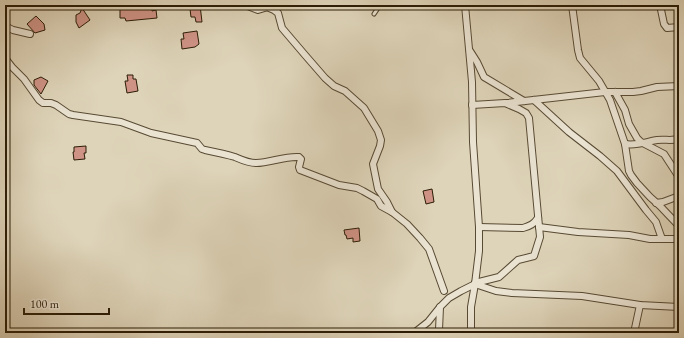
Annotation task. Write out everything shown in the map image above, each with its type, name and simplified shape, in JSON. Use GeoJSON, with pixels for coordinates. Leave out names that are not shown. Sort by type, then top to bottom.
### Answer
{"type":"FeatureCollection","features":[{"type":"Feature","properties":{"kind":"street"},"geometry":{"type":"LineString","coordinates":[[245,5],[257,10],[285,5]]}},
{"type":"Feature","properties":{"kind":"street"},"geometry":{"type":"LineString","coordinates":[[465,5],[472,82],[473,149],[479,227],[479,250],[471,307],[471,333]]}},
{"type":"Feature","properties":{"kind":"street"},"geometry":{"type":"LineString","coordinates":[[572,5],[580,58],[599,81],[610,100],[625,144],[629,171],[637,183],[679,226]]}},
{"type":"Feature","properties":{"kind":"street"},"geometry":{"type":"LineString","coordinates":[[573,12],[578,5]]}},
{"type":"Feature","properties":{"kind":"street"},"geometry":{"type":"LineString","coordinates":[[660,5],[665,26],[667,28],[679,27]]}},
{"type":"Feature","properties":{"kind":"street"},"geometry":{"type":"LineString","coordinates":[[267,7],[278,13],[282,28],[325,78],[334,86],[345,91],[364,108],[378,131],[381,140],[373,164],[378,189],[387,201],[392,212]]}},
{"type":"Feature","properties":{"kind":"street"},"geometry":{"type":"LineString","coordinates":[[5,26],[13,30],[30,34]]}},
{"type":"Feature","properties":{"kind":"street"},"geometry":{"type":"LineString","coordinates":[[469,49],[484,77],[524,101]]}},
{"type":"Feature","properties":{"kind":"street"},"geometry":{"type":"LineString","coordinates":[[5,58],[24,79],[39,100],[43,103],[52,103],[72,116],[121,122],[151,133],[197,143],[202,149],[246,162],[263,163],[285,158],[299,157],[301,159],[299,166],[300,169],[339,184],[363,191],[377,199],[381,206],[392,212],[407,224],[426,243],[432,255],[444,291]]}},
{"type":"Feature","properties":{"kind":"street"},"geometry":{"type":"LineString","coordinates":[[472,105],[505,103],[605,92],[633,92],[657,87],[679,86]]}},
{"type":"Feature","properties":{"kind":"street"},"geometry":{"type":"LineString","coordinates":[[615,92],[624,107],[629,124],[637,138],[664,154],[679,177]]}},
{"type":"Feature","properties":{"kind":"street"},"geometry":{"type":"LineString","coordinates":[[534,100],[569,132],[600,156],[617,172],[656,222],[662,239]]}},
{"type":"Feature","properties":{"kind":"street"},"geometry":{"type":"LineString","coordinates":[[414,333],[428,322],[449,298],[475,284],[499,277],[518,260],[534,256],[540,239],[529,118],[526,113],[505,103]]}},
{"type":"Feature","properties":{"kind":"street"},"geometry":{"type":"LineString","coordinates":[[625,144],[634,145],[656,140],[669,141],[679,139]]}},
{"type":"Feature","properties":{"kind":"street"},"geometry":{"type":"LineString","coordinates":[[656,203],[679,196]]}},
{"type":"Feature","properties":{"kind":"street"},"geometry":{"type":"LineString","coordinates":[[479,227],[523,228],[534,224],[538,218]]}},
{"type":"Feature","properties":{"kind":"street"},"geometry":{"type":"LineString","coordinates":[[539,227],[578,232],[629,235],[650,239],[679,239]]}},
{"type":"Feature","properties":{"kind":"street"},"geometry":{"type":"LineString","coordinates":[[475,284],[496,291],[512,293],[582,296],[640,305],[679,307]]}},
{"type":"Feature","properties":{"kind":"street"},"geometry":{"type":"LineString","coordinates":[[634,333],[640,305]]}},
{"type":"Feature","properties":{"kind":"street"},"geometry":{"type":"LineString","coordinates":[[438,333],[440,307]]}},
{"type":"Feature","properties":{"kind":"lane"},"geometry":{"type":"LineString","coordinates":[[374,14],[380,5]]}},
{"type":"Feature","properties":{"kind":"building"},"geometry":{"type":"Polygon","coordinates":[[[152,5],[152,11],[156,10],[157,18],[126,21],[125,18],[120,18],[120,7],[152,5]]]}},
{"type":"Feature","properties":{"kind":"building"},"geometry":{"type":"Polygon","coordinates":[[[200,5],[202,22],[196,22],[195,17],[191,17],[190,9],[193,6],[200,5]]]}},
{"type":"Feature","properties":{"kind":"building"},"geometry":{"type":"Polygon","coordinates":[[[82,8],[90,20],[79,28],[76,22],[76,15],[80,13],[82,8]]]}},
{"type":"Feature","properties":{"kind":"building"},"geometry":{"type":"Polygon","coordinates":[[[36,16],[44,24],[45,30],[35,33],[27,24],[36,16]]]}},
{"type":"Feature","properties":{"kind":"building"},"geometry":{"type":"Polygon","coordinates":[[[197,31],[199,44],[195,47],[182,49],[181,39],[184,39],[183,33],[197,31]]]}},
{"type":"Feature","properties":{"kind":"building"},"geometry":{"type":"Polygon","coordinates":[[[127,75],[133,75],[133,79],[136,79],[138,91],[127,93],[125,81],[128,81],[127,75]]]}},
{"type":"Feature","properties":{"kind":"building"},"geometry":{"type":"Polygon","coordinates":[[[41,77],[48,81],[41,94],[34,85],[34,80],[41,77]]]}},
{"type":"Feature","properties":{"kind":"building"},"geometry":{"type":"Polygon","coordinates":[[[86,146],[86,153],[84,153],[85,159],[74,160],[74,147],[86,146]]]}},
{"type":"Feature","properties":{"kind":"building"},"geometry":{"type":"Polygon","coordinates":[[[432,189],[434,202],[426,204],[423,191],[432,189]]]}},
{"type":"Feature","properties":{"kind":"building"},"geometry":{"type":"Polygon","coordinates":[[[359,228],[360,241],[353,242],[353,238],[347,239],[344,230],[359,228]]]}}]}
